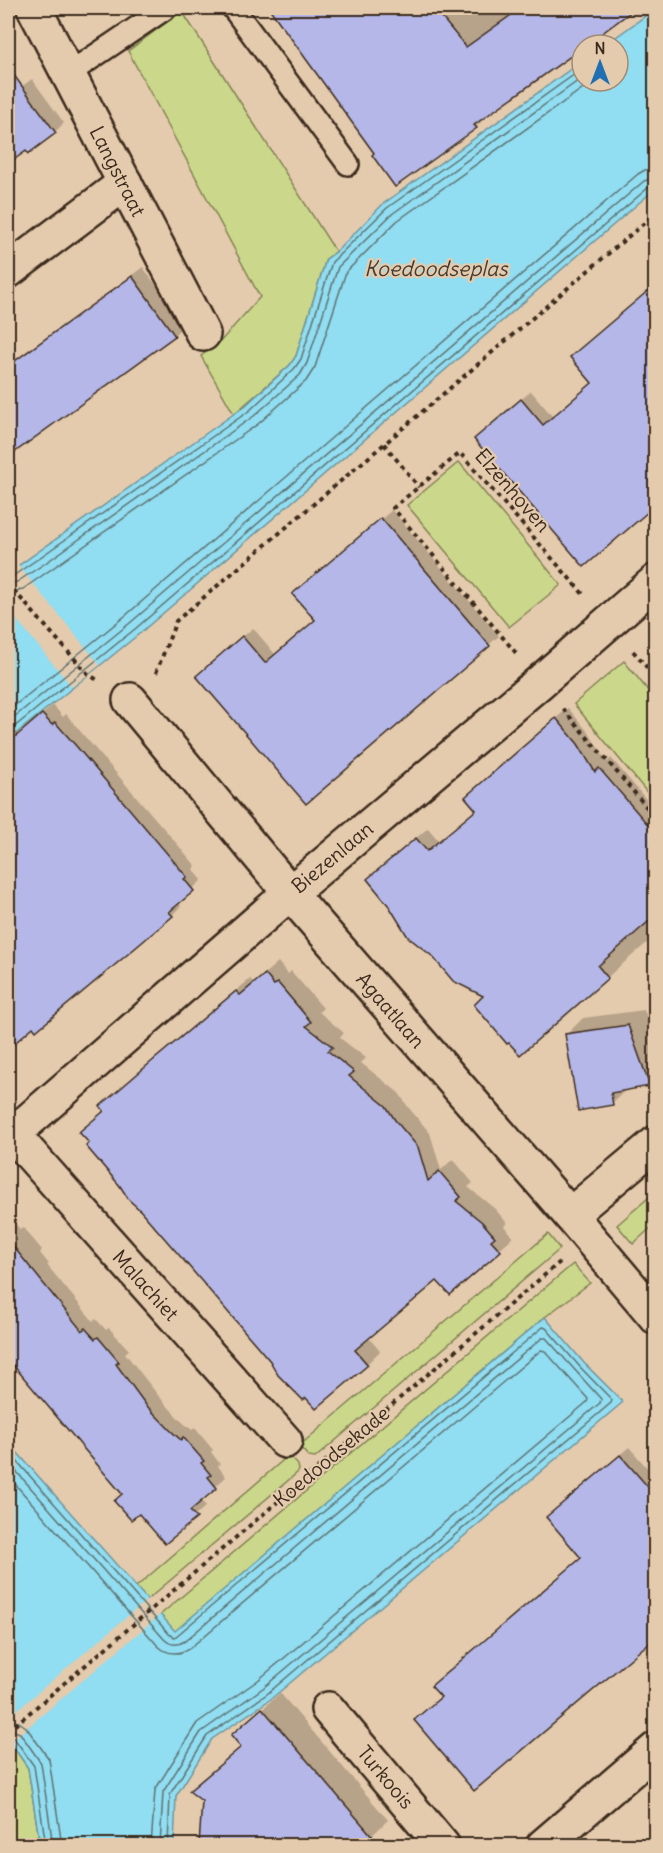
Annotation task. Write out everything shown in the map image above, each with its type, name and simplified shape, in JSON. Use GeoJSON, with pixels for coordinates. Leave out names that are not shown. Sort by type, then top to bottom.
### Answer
{"type":"FeatureCollection","features":[{"type":"Feature","properties":{"kind":"street","name":"Langstraat"},"geometry":{"type":"LineString","coordinates":[[34,8],[203,334]]}},
{"type":"Feature","properties":{"kind":"street"},"geometry":{"type":"LineString","coordinates":[[8,271],[125,183]]}},
{"type":"Feature","properties":{"kind":"street","name":"Biezenlaan"},"geometry":{"type":"LineString","coordinates":[[10,1132],[656,581]]}},
{"type":"Feature","properties":{"kind":"street","name":"Agaatlaan"},"geometry":{"type":"LineString","coordinates":[[130,700],[290,892],[656,1317]]}},
{"type":"Feature","properties":{"kind":"street","name":"Malachiet"},"geometry":{"type":"LineString","coordinates":[[10,1132],[285,1441]]}},
{"type":"Feature","properties":{"kind":"street"},"geometry":{"type":"LineString","coordinates":[[579,1226],[656,1143]]}},
{"type":"Feature","properties":{"kind":"street","name":"Turkoois"},"geometry":{"type":"LineString","coordinates":[[328,1709],[443,1845]]}},
{"type":"Feature","properties":{"kind":"street"},"geometry":{"type":"LineString","coordinates":[[543,1845],[656,1749]]}},
{"type":"Feature","properties":{"kind":"lane"},"geometry":{"type":"LineString","coordinates":[[68,74],[166,8]]}},
{"type":"Feature","properties":{"kind":"lane"},"geometry":{"type":"LineString","coordinates":[[234,8],[348,164]]}},
{"type":"Feature","properties":{"kind":"path"},"geometry":{"type":"LineString","coordinates":[[130,700],[155,674],[176,621],[656,213]]}},
{"type":"Feature","properties":{"kind":"path"},"geometry":{"type":"LineString","coordinates":[[384,444],[419,487]]}},
{"type":"Feature","properties":{"kind":"path","name":"Elzenhoven"},"geometry":{"type":"LineString","coordinates":[[540,682],[393,508],[460,453],[608,623]]}},
{"type":"Feature","properties":{"kind":"path"},"geometry":{"type":"LineString","coordinates":[[8,584],[88,674]]}},
{"type":"Feature","properties":{"kind":"path"},"geometry":{"type":"LineString","coordinates":[[540,682],[656,818]]}},
{"type":"Feature","properties":{"kind":"path","name":"Koedoodsekade"},"geometry":{"type":"LineString","coordinates":[[8,1731],[171,1592],[579,1226]]}},
{"type":"Feature","properties":{"kind":"green space"},"geometry":{"type":"Polygon","coordinates":[[[182,11],[336,252],[326,259],[296,356],[290,365],[234,414],[201,356],[219,343],[260,297],[128,51],[182,11]]]}},
{"type":"Feature","properties":{"kind":"green space"},"geometry":{"type":"Polygon","coordinates":[[[459,462],[561,585],[509,627],[407,505],[459,462]]]}},
{"type":"Feature","properties":{"kind":"green space"},"geometry":{"type":"Polygon","coordinates":[[[624,661],[655,699],[655,802],[574,704],[624,661]]]}},
{"type":"Feature","properties":{"kind":"green space"},"geometry":{"type":"Polygon","coordinates":[[[655,1192],[655,1224],[633,1244],[617,1225],[655,1192]]]}},
{"type":"Feature","properties":{"kind":"green space"},"geometry":{"type":"Polygon","coordinates":[[[548,1234],[560,1249],[315,1458],[309,1457],[299,1446],[548,1234]]]}},
{"type":"Feature","properties":{"kind":"green space"},"geometry":{"type":"Polygon","coordinates":[[[573,1264],[590,1283],[545,1317],[175,1632],[160,1615],[573,1264]]]}},
{"type":"Feature","properties":{"kind":"green space"},"geometry":{"type":"Polygon","coordinates":[[[289,1455],[298,1465],[298,1472],[147,1600],[136,1587],[289,1455]]]}},
{"type":"Feature","properties":{"kind":"green space"},"geometry":{"type":"Polygon","coordinates":[[[8,1739],[28,1768],[40,1845],[8,1845],[8,1739]]]}},
{"type":"Feature","properties":{"kind":"water","name":"Koedoodseplas"},"geometry":{"type":"Polygon","coordinates":[[[655,9],[655,189],[139,634],[8,740],[8,573],[245,406],[290,365],[296,356],[326,259],[336,252],[383,204],[570,70],[570,93],[630,93],[630,33],[622,33],[655,9]]]}},
{"type":"Feature","properties":{"kind":"water"},"geometry":{"type":"Polygon","coordinates":[[[545,1317],[584,1363],[623,1402],[271,1699],[212,1739],[176,1796],[174,1845],[40,1845],[28,1768],[8,1739],[8,1442],[175,1631],[545,1317]]]}},
{"type":"Feature","properties":{"kind":"pier"},"geometry":{"type":"Polygon","coordinates":[[[17,564],[100,665],[72,687],[8,609],[8,573],[17,564]]]}},
{"type":"Feature","properties":{"kind":"pier"},"geometry":{"type":"Polygon","coordinates":[[[149,1598],[162,1613],[8,1744],[8,1718],[149,1598]]]}},
{"type":"Feature","properties":{"kind":"building"},"geometry":{"type":"Polygon","coordinates":[[[269,8],[434,8],[466,47],[521,8],[636,8],[602,33],[570,33],[570,57],[474,125],[477,128],[395,187],[372,155],[374,153],[269,8]]]}},
{"type":"Feature","properties":{"kind":"building"},"geometry":{"type":"Polygon","coordinates":[[[8,67],[56,133],[28,154],[26,151],[8,164],[8,67]]]}},
{"type":"Feature","properties":{"kind":"building"},"geometry":{"type":"Polygon","coordinates":[[[132,276],[175,336],[8,457],[8,366],[132,276]]]}},
{"type":"Feature","properties":{"kind":"building"},"geometry":{"type":"Polygon","coordinates":[[[656,284],[656,505],[584,567],[474,439],[521,399],[543,425],[592,383],[570,357],[656,284]]]}},
{"type":"Feature","properties":{"kind":"building"},"geometry":{"type":"Polygon","coordinates":[[[381,518],[490,646],[306,804],[196,676],[242,636],[265,663],[315,620],[292,594],[381,518]]]}},
{"type":"Feature","properties":{"kind":"building"},"geometry":{"type":"Polygon","coordinates":[[[42,714],[52,725],[55,722],[77,747],[187,877],[184,879],[194,891],[169,912],[173,916],[36,1031],[33,1027],[8,1049],[8,743],[42,714]]]}},
{"type":"Feature","properties":{"kind":"building"},"geometry":{"type":"Polygon","coordinates":[[[556,718],[578,744],[595,772],[599,768],[656,834],[656,915],[598,966],[608,978],[520,1055],[509,1043],[507,1044],[474,1005],[483,996],[453,981],[432,956],[408,937],[389,906],[367,879],[416,838],[427,851],[476,810],[465,797],[556,718]]]}},
{"type":"Feature","properties":{"kind":"building"},"geometry":{"type":"Polygon","coordinates":[[[265,974],[274,985],[278,983],[311,1022],[306,1026],[333,1047],[328,1051],[354,1072],[349,1076],[386,1106],[418,1147],[428,1181],[439,1171],[461,1197],[456,1201],[482,1222],[495,1237],[491,1240],[501,1251],[450,1295],[437,1281],[355,1350],[368,1365],[316,1409],[306,1398],[303,1400],[278,1375],[270,1361],[129,1200],[86,1146],[89,1143],[79,1132],[104,1111],[100,1106],[150,1063],[236,991],[240,995],[265,974]]]}},
{"type":"Feature","properties":{"kind":"building"},"geometry":{"type":"Polygon","coordinates":[[[628,1025],[650,1086],[611,1093],[613,1105],[578,1111],[565,1034],[628,1025]]]}},
{"type":"Feature","properties":{"kind":"building"},"geometry":{"type":"Polygon","coordinates":[[[8,1240],[82,1331],[85,1328],[95,1339],[98,1337],[119,1362],[116,1364],[146,1405],[181,1440],[183,1437],[204,1461],[201,1463],[211,1475],[208,1477],[217,1488],[190,1511],[197,1518],[165,1544],[139,1514],[131,1520],[114,1501],[122,1494],[8,1359],[8,1240]]]}},
{"type":"Feature","properties":{"kind":"building"},"geometry":{"type":"Polygon","coordinates":[[[620,1455],[656,1496],[656,1637],[474,1791],[414,1720],[441,1697],[431,1686],[581,1558],[546,1517],[620,1455]]]}},
{"type":"Feature","properties":{"kind":"building"},"geometry":{"type":"Polygon","coordinates":[[[262,1708],[380,1845],[199,1845],[202,1801],[189,1791],[241,1747],[231,1735],[262,1708]]]}}]}
